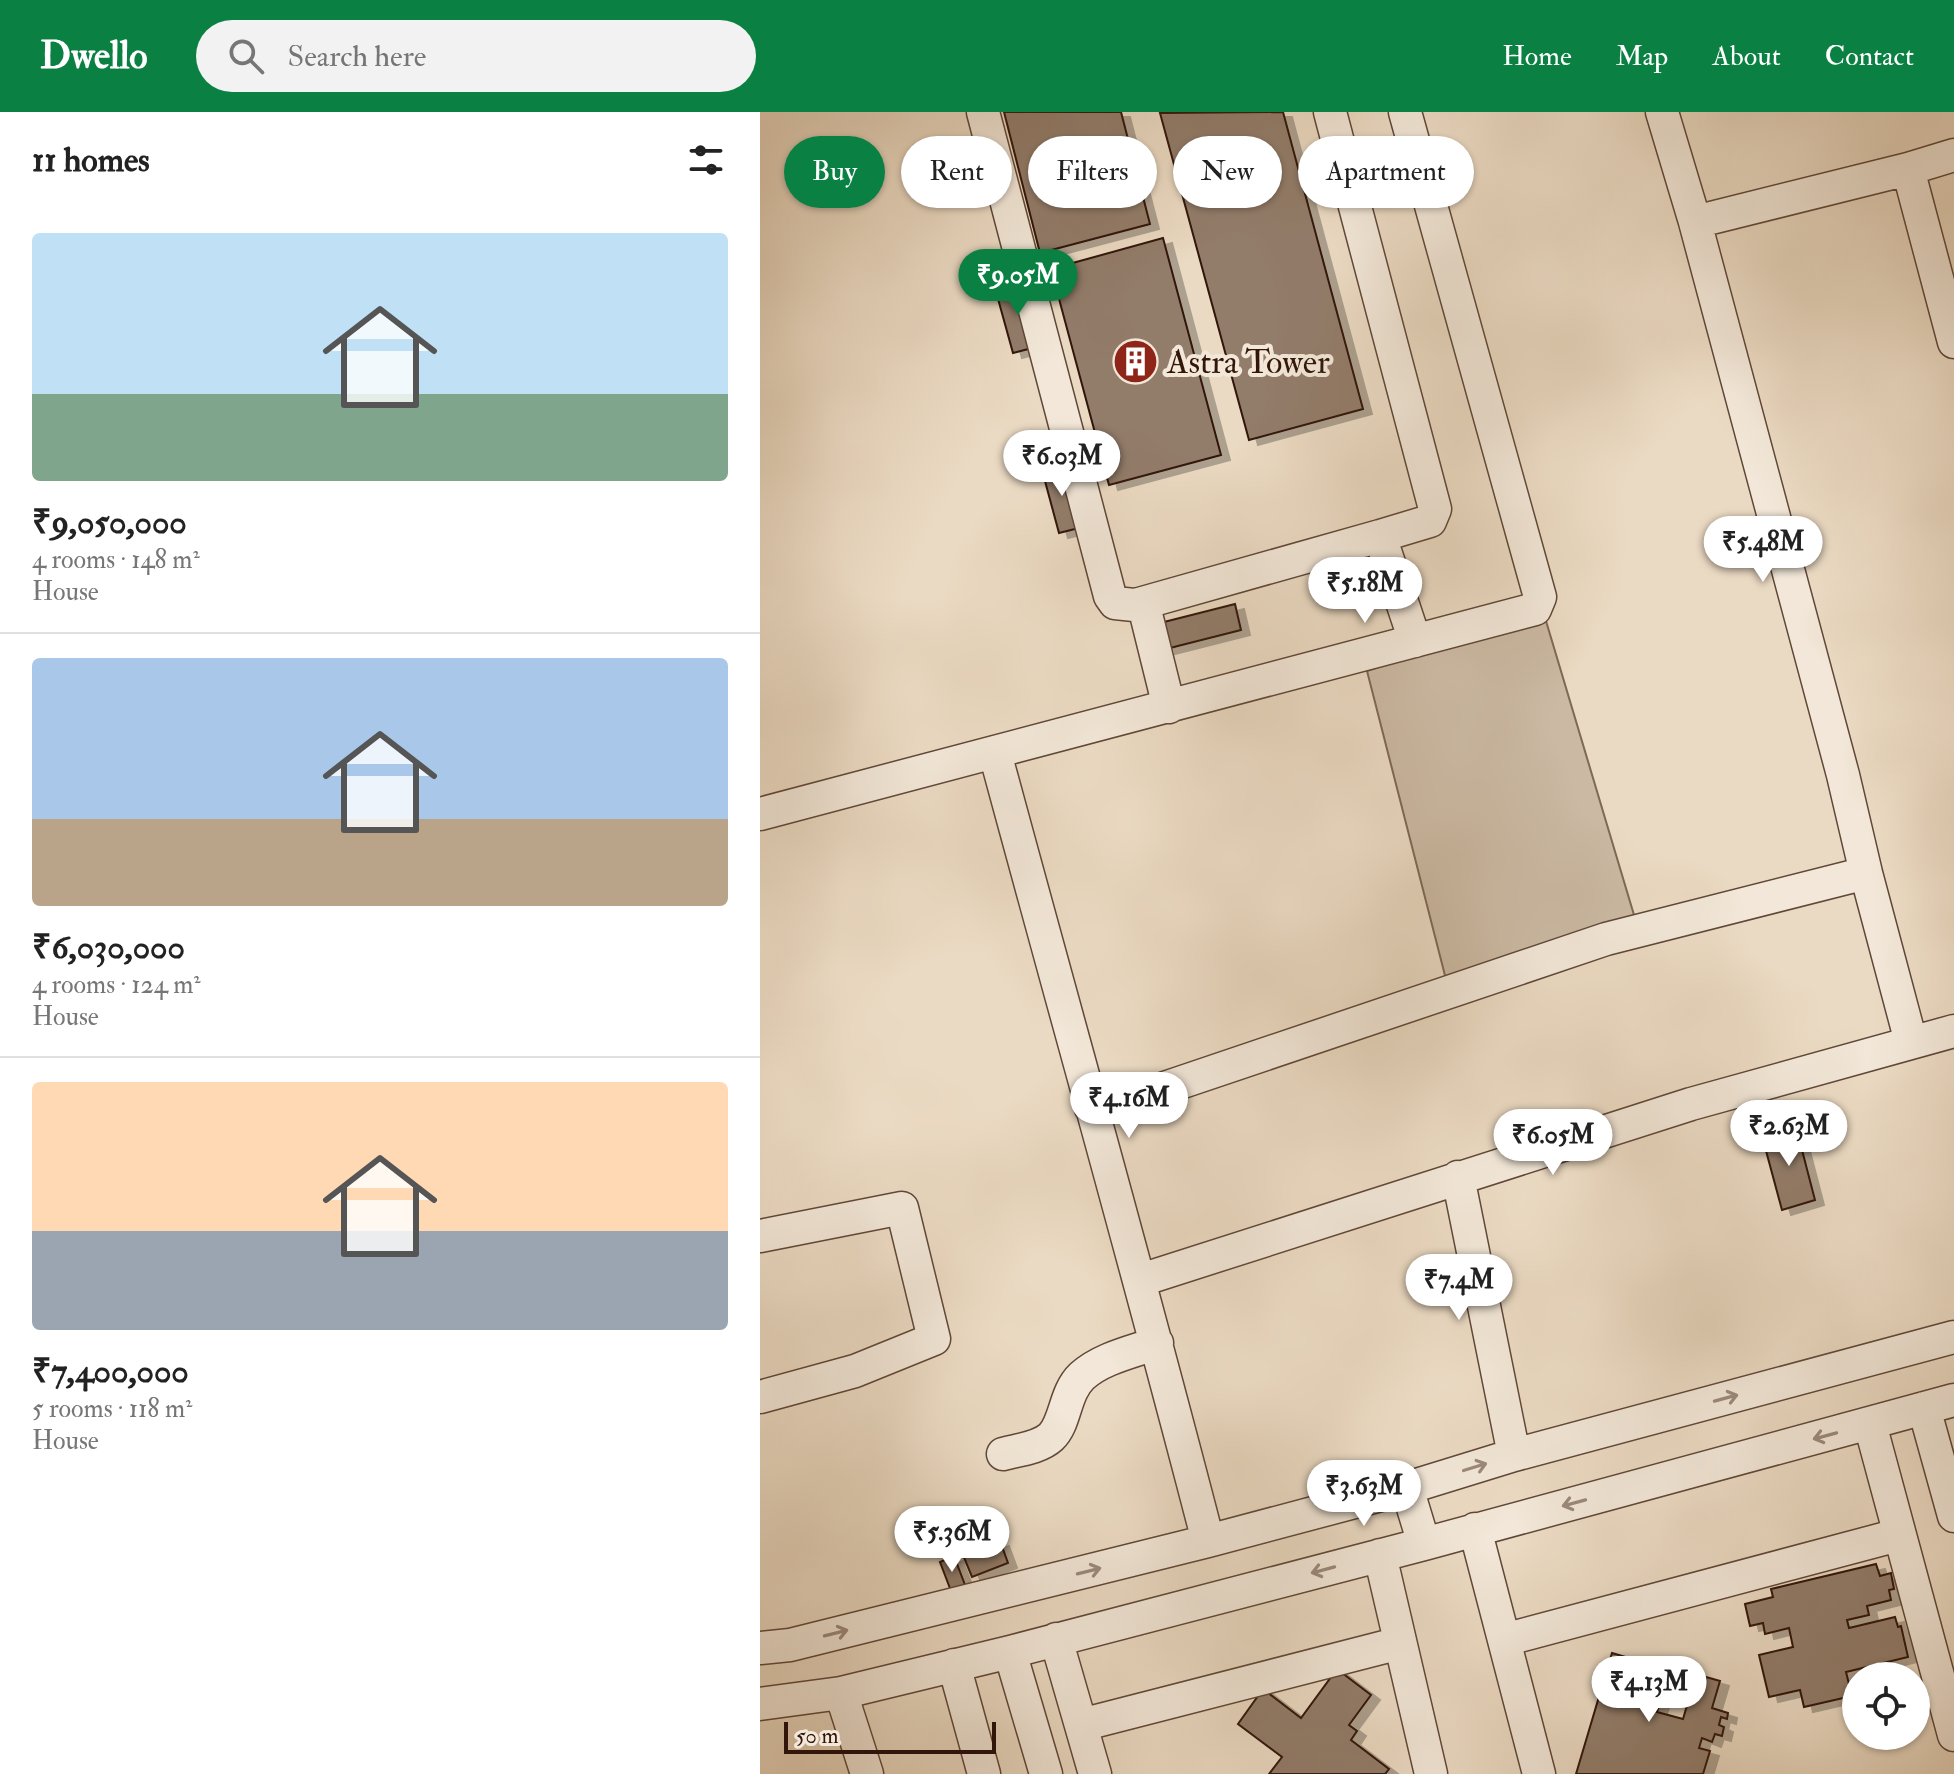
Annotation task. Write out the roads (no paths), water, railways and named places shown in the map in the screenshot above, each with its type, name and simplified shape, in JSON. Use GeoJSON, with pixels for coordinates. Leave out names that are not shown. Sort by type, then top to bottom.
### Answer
{"type":"FeatureCollection","features":[{"type":"Feature","properties":{"kind":"street"},"geometry":{"type":"LineString","coordinates":[[983,112],[1110,596],[1115,603],[1139,604],[1430,521],[1435,509],[1330,112]]}},
{"type":"Feature","properties":{"kind":"street"},"geometry":{"type":"LineString","coordinates":[[760,814],[1535,609],[1540,597],[1405,112]]}},
{"type":"Feature","properties":{"kind":"street"},"geometry":{"type":"LineString","coordinates":[[1662,112],[1695,222],[1911,1042]]}},
{"type":"Feature","properties":{"kind":"street"},"geometry":{"type":"LineString","coordinates":[[1695,222],[1954,155]]}},
{"type":"Feature","properties":{"kind":"street"},"geometry":{"type":"LineString","coordinates":[[1908,169],[1954,342]]}},
{"type":"Feature","properties":{"kind":"street"},"geometry":{"type":"LineString","coordinates":[[1380,536],[1415,641]]}},
{"type":"Feature","properties":{"kind":"street"},"geometry":{"type":"LineString","coordinates":[[1139,604],[1147,612],[1169,707]]}},
{"type":"Feature","properties":{"kind":"street"},"geometry":{"type":"LineString","coordinates":[[995,753],[1141,1280],[1208,1541]]}},
{"type":"Feature","properties":{"kind":"street"},"geometry":{"type":"LineString","coordinates":[[1091,1108],[1138,1097],[1606,939],[1866,873]]}},
{"type":"Feature","properties":{"kind":"street"},"geometry":{"type":"LineString","coordinates":[[1141,1280],[1691,1104],[1954,1031]]}},
{"type":"Feature","properties":{"kind":"street"},"geometry":{"type":"LineString","coordinates":[[1458,1177],[1514,1455]]}},
{"type":"Feature","properties":{"kind":"street"},"geometry":{"type":"LineString","coordinates":[[760,1236],[902,1208],[934,1339],[855,1371],[760,1397]]}},
{"type":"Feature","properties":{"kind":"street"},"geometry":{"type":"LineString","coordinates":[[760,1648],[790,1645],[1208,1541],[1954,1337]]}},
{"type":"Feature","properties":{"kind":"street"},"geometry":{"type":"LineString","coordinates":[[1003,1454],[1034,1447],[1052,1437],[1069,1395],[1080,1378],[1097,1365],[1157,1343]]}},
{"type":"Feature","properties":{"kind":"street"},"geometry":{"type":"LineString","coordinates":[[760,1704],[841,1693],[1010,1652],[1424,1544],[1939,1404],[1954,1516]]}},
{"type":"Feature","properties":{"kind":"street"},"geometry":{"type":"LineString","coordinates":[[1870,1424],[1954,1735]]}},
{"type":"Feature","properties":{"kind":"street"},"geometry":{"type":"LineString","coordinates":[[1407,1488],[1424,1544]]}},
{"type":"Feature","properties":{"kind":"street"},"geometry":{"type":"LineString","coordinates":[[1475,1529],[1539,1774]]}},
{"type":"Feature","properties":{"kind":"street"},"geometry":{"type":"LineString","coordinates":[[1504,1640],[1898,1535]]}},
{"type":"Feature","properties":{"kind":"street"},"geometry":{"type":"LineString","coordinates":[[1380,1555],[1431,1774]]}},
{"type":"Feature","properties":{"kind":"street"},"geometry":{"type":"LineString","coordinates":[[1056,1639],[1095,1774]]}},
{"type":"Feature","properties":{"kind":"street"},"geometry":{"type":"LineString","coordinates":[[1081,1725],[1400,1643]]}},
{"type":"Feature","properties":{"kind":"street"},"geometry":{"type":"LineString","coordinates":[[1010,1652],[1046,1774]]}},
{"type":"Feature","properties":{"kind":"street"},"geometry":{"type":"LineString","coordinates":[[954,1665],[984,1774]]}},
{"type":"Feature","properties":{"kind":"street"},"geometry":{"type":"LineString","coordinates":[[841,1693],[867,1774]]}},
{"type":"Feature","properties":{"kind":"place","name":"Astra Tower"},"geometry":{"type":"Point","coordinates":[1136,362]}}]}
